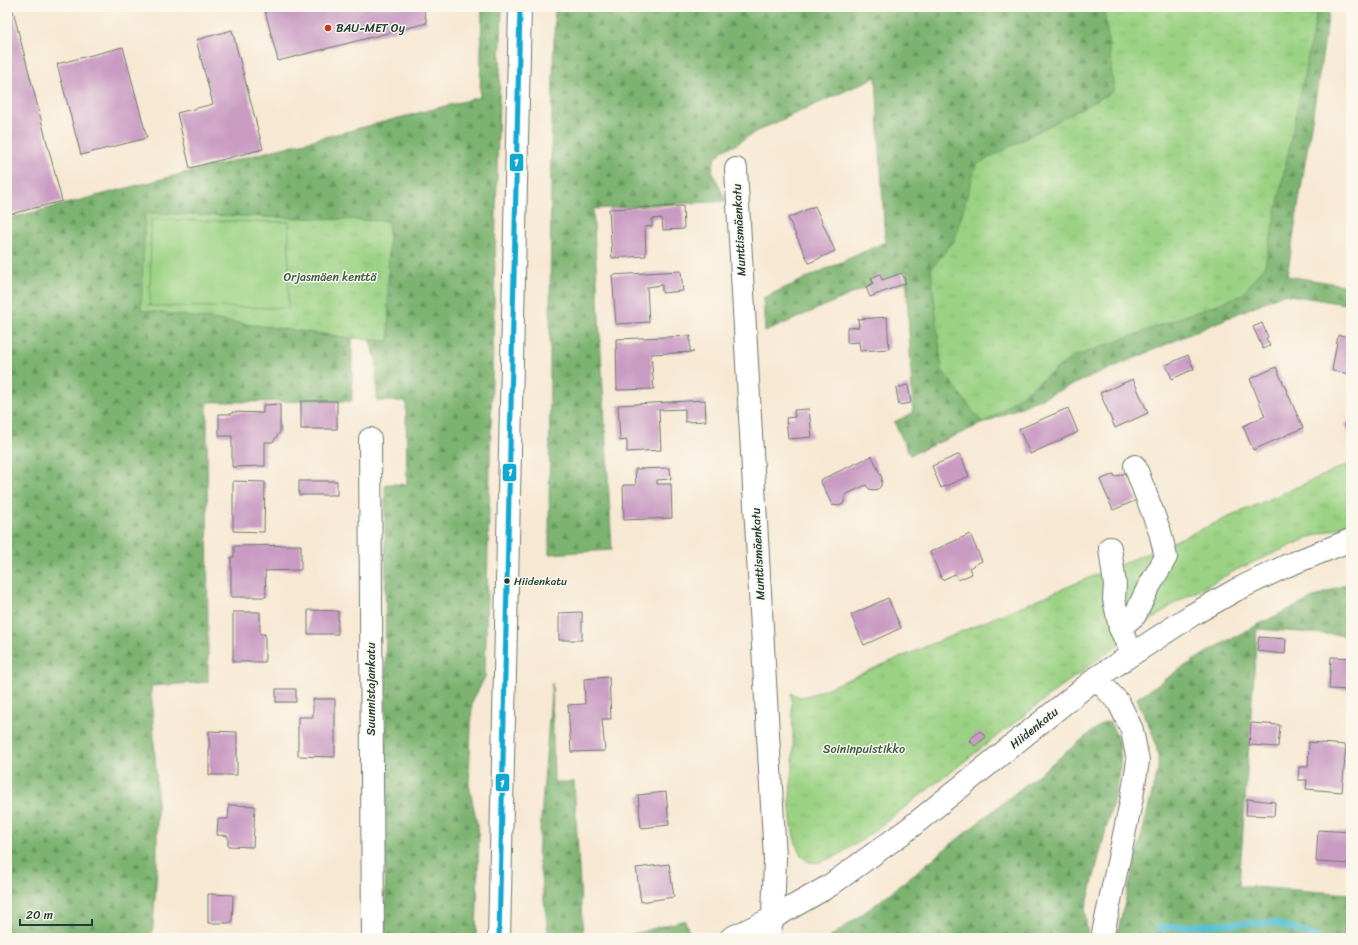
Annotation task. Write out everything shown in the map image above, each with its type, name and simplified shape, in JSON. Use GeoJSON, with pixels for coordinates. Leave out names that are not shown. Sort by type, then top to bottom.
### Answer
{"type":"FeatureCollection","features":[{"type":"Feature","properties":{"kind":"street"},"geometry":{"type":"LineString","coordinates":[[499,938],[520,7]]}},
{"type":"Feature","properties":{"kind":"street","name":"Munttismäenkatu"},"geometry":{"type":"LineString","coordinates":[[736,169],[775,858],[771,928]]}},
{"type":"Feature","properties":{"kind":"street","name":"Suunnistajankatu"},"geometry":{"type":"LineString","coordinates":[[370,439],[373,938]]}},
{"type":"Feature","properties":{"kind":"street"},"geometry":{"type":"LineString","coordinates":[[1120,628],[1135,615],[1147,590],[1166,557],[1160,532],[1135,466]]}},
{"type":"Feature","properties":{"kind":"street","name":"Hiidenkatu"},"geometry":{"type":"LineString","coordinates":[[731,938],[771,928],[907,830],[1096,678],[1192,615],[1236,590],[1286,566],[1351,540]]}},
{"type":"Feature","properties":{"kind":"street"},"geometry":{"type":"LineString","coordinates":[[1110,548],[1115,585],[1114,598],[1120,628],[1132,654]]}},
{"type":"Feature","properties":{"kind":"street"},"geometry":{"type":"LineString","coordinates":[[1096,678],[1119,703],[1132,730],[1138,761],[1131,802],[1102,938]]}},
{"type":"Feature","properties":{"kind":"green space"},"geometry":{"type":"Polygon","coordinates":[[[482,7],[502,7],[485,677],[472,702],[469,785],[479,833],[476,938],[385,938],[385,484],[407,484],[406,401],[377,401],[376,358],[369,339],[389,341],[389,221],[146,213],[141,310],[352,338],[352,401],[207,402],[208,682],[151,686],[157,793],[157,871],[152,938],[7,938],[7,219],[480,97],[482,7]]]}},
{"type":"Feature","properties":{"kind":"green space"},"geometry":{"type":"Polygon","coordinates":[[[555,7],[1330,7],[1287,276],[1351,286],[1351,305],[1283,294],[910,455],[894,422],[913,413],[906,270],[765,332],[763,298],[885,242],[876,77],[755,132],[734,146],[724,149],[715,159],[712,170],[726,201],[593,209],[612,550],[549,554],[551,149],[555,7]]]}},
{"type":"Feature","properties":{"kind":"green space"},"geometry":{"type":"Polygon","coordinates":[[[1104,7],[1318,7],[1265,265],[1242,295],[1071,358],[983,424],[942,370],[931,269],[954,241],[976,165],[1114,91],[1104,7]]]}},
{"type":"Feature","properties":{"kind":"green space","name":"Orjasmäen kenttä"},"geometry":{"type":"Polygon","coordinates":[[[145,213],[389,221],[389,341],[352,338],[141,310],[145,213]]]}},
{"type":"Feature","properties":{"kind":"green space"},"geometry":{"type":"Polygon","coordinates":[[[151,220],[289,222],[288,308],[150,306],[151,220]]]}},
{"type":"Feature","properties":{"kind":"green space","name":"Soininpuistikko"},"geometry":{"type":"Polygon","coordinates":[[[1351,463],[1351,523],[1306,539],[1238,569],[1172,605],[1062,686],[861,841],[836,856],[816,863],[810,862],[800,854],[794,838],[790,807],[793,767],[791,693],[800,697],[811,695],[1150,552],[1351,463]]]}},
{"type":"Feature","properties":{"kind":"green space"},"geometry":{"type":"Polygon","coordinates":[[[1351,582],[1351,636],[1257,629],[1239,886],[1351,894],[1351,938],[1116,938],[1158,769],[1155,740],[1137,698],[1226,641],[1297,606],[1351,582]]]}},
{"type":"Feature","properties":{"kind":"green space"},"geometry":{"type":"Polygon","coordinates":[[[552,683],[554,782],[574,782],[583,938],[549,938],[538,855],[552,683]]]}},
{"type":"Feature","properties":{"kind":"green space"},"geometry":{"type":"Polygon","coordinates":[[[1104,722],[1110,723],[1116,736],[1120,750],[1120,771],[1085,912],[1088,938],[829,938],[880,901],[1104,722]]]}},
{"type":"Feature","properties":{"kind":"green space"},"geometry":{"type":"Polygon","coordinates":[[[685,920],[689,933],[677,938],[618,938],[685,920]]]}},
{"type":"Feature","properties":{"kind":"building"},"geometry":{"type":"Polygon","coordinates":[[[7,7],[12,7],[62,201],[7,215],[7,7]]]}},
{"type":"Feature","properties":{"kind":"building"},"geometry":{"type":"Polygon","coordinates":[[[264,7],[423,7],[427,23],[278,61],[264,7]]]}},
{"type":"Feature","properties":{"kind":"building"},"geometry":{"type":"Polygon","coordinates":[[[232,30],[263,149],[190,168],[177,113],[213,104],[196,40],[232,30]]]}},
{"type":"Feature","properties":{"kind":"building"},"geometry":{"type":"Polygon","coordinates":[[[123,47],[147,138],[81,155],[57,64],[123,47]]]}},
{"type":"Feature","properties":{"kind":"building"},"geometry":{"type":"Polygon","coordinates":[[[683,206],[684,229],[663,230],[662,218],[652,219],[652,226],[645,227],[646,256],[612,258],[609,209],[683,206]]]}},
{"type":"Feature","properties":{"kind":"building"},"geometry":{"type":"Polygon","coordinates":[[[815,206],[835,251],[809,263],[788,218],[815,206]]]}},
{"type":"Feature","properties":{"kind":"building"},"geometry":{"type":"Polygon","coordinates":[[[681,271],[683,291],[662,293],[662,285],[647,287],[649,322],[616,324],[612,275],[681,271]]]}},
{"type":"Feature","properties":{"kind":"building"},"geometry":{"type":"Polygon","coordinates":[[[902,273],[906,283],[870,297],[866,287],[873,283],[871,278],[880,274],[882,280],[902,273]]]}},
{"type":"Feature","properties":{"kind":"building"},"geometry":{"type":"Polygon","coordinates":[[[887,317],[889,349],[860,351],[859,342],[847,343],[847,328],[859,327],[858,319],[887,317]]]}},
{"type":"Feature","properties":{"kind":"building"},"geometry":{"type":"Polygon","coordinates":[[[1262,323],[1270,346],[1263,349],[1253,327],[1262,323]]]}},
{"type":"Feature","properties":{"kind":"building"},"geometry":{"type":"Polygon","coordinates":[[[1338,335],[1351,337],[1350,374],[1332,371],[1338,335]]]}},
{"type":"Feature","properties":{"kind":"building"},"geometry":{"type":"Polygon","coordinates":[[[691,336],[690,351],[694,352],[651,354],[654,389],[617,390],[616,339],[691,336]]]}},
{"type":"Feature","properties":{"kind":"building"},"geometry":{"type":"Polygon","coordinates":[[[1188,355],[1194,369],[1172,379],[1166,365],[1188,355]]]}},
{"type":"Feature","properties":{"kind":"building"},"geometry":{"type":"Polygon","coordinates":[[[1276,367],[1303,428],[1253,450],[1243,426],[1265,416],[1250,379],[1276,367]]]}},
{"type":"Feature","properties":{"kind":"building"},"geometry":{"type":"Polygon","coordinates":[[[1133,379],[1148,413],[1115,428],[1100,393],[1133,379]]]}},
{"type":"Feature","properties":{"kind":"building"},"geometry":{"type":"Polygon","coordinates":[[[908,385],[911,403],[899,405],[896,388],[908,385]]]}},
{"type":"Feature","properties":{"kind":"building"},"geometry":{"type":"Polygon","coordinates":[[[705,400],[706,421],[685,422],[685,409],[659,410],[661,450],[627,452],[627,440],[620,441],[618,405],[705,400]]]}},
{"type":"Feature","properties":{"kind":"building"},"geometry":{"type":"Polygon","coordinates":[[[301,401],[337,401],[337,429],[301,429],[301,401]]]}},
{"type":"Feature","properties":{"kind":"building"},"geometry":{"type":"Polygon","coordinates":[[[280,404],[280,432],[273,442],[265,442],[265,466],[232,467],[232,436],[219,436],[219,414],[232,414],[232,412],[263,413],[263,405],[280,404]]]}},
{"type":"Feature","properties":{"kind":"building"},"geometry":{"type":"Polygon","coordinates":[[[1068,408],[1078,432],[1030,454],[1019,429],[1068,408]]]}},
{"type":"Feature","properties":{"kind":"building"},"geometry":{"type":"Polygon","coordinates":[[[809,409],[812,437],[788,439],[786,418],[795,417],[794,410],[809,409]]]}},
{"type":"Feature","properties":{"kind":"building"},"geometry":{"type":"Polygon","coordinates":[[[1351,421],[1351,439],[1345,424],[1351,421]]]}},
{"type":"Feature","properties":{"kind":"building"},"geometry":{"type":"Polygon","coordinates":[[[960,454],[969,476],[941,488],[932,466],[960,454]]]}},
{"type":"Feature","properties":{"kind":"building"},"geometry":{"type":"Polygon","coordinates":[[[872,456],[882,478],[881,486],[874,490],[869,489],[866,485],[845,495],[843,504],[839,506],[832,505],[820,480],[872,456]]]}},
{"type":"Feature","properties":{"kind":"building"},"geometry":{"type":"Polygon","coordinates":[[[670,468],[671,479],[657,480],[657,484],[671,484],[672,518],[624,520],[623,485],[636,485],[635,469],[670,468]]]}},
{"type":"Feature","properties":{"kind":"building"},"geometry":{"type":"Polygon","coordinates":[[[1125,473],[1137,500],[1113,510],[1100,480],[1114,474],[1115,477],[1125,473]]]}},
{"type":"Feature","properties":{"kind":"building"},"geometry":{"type":"Polygon","coordinates":[[[233,481],[265,482],[264,532],[233,531],[233,481]]]}},
{"type":"Feature","properties":{"kind":"building"},"geometry":{"type":"Polygon","coordinates":[[[299,481],[337,481],[337,495],[299,495],[299,481]]]}},
{"type":"Feature","properties":{"kind":"building"},"geometry":{"type":"Polygon","coordinates":[[[970,534],[982,561],[969,568],[972,574],[958,580],[955,574],[942,580],[930,552],[970,534]]]}},
{"type":"Feature","properties":{"kind":"building"},"geometry":{"type":"Polygon","coordinates":[[[301,545],[301,570],[265,571],[266,597],[231,597],[231,557],[234,557],[234,546],[301,545]]]}},
{"type":"Feature","properties":{"kind":"building"},"geometry":{"type":"Polygon","coordinates":[[[888,598],[901,628],[864,645],[851,615],[888,598]]]}},
{"type":"Feature","properties":{"kind":"building"},"geometry":{"type":"Polygon","coordinates":[[[308,610],[338,611],[338,634],[308,634],[308,610]]]}},
{"type":"Feature","properties":{"kind":"building"},"geometry":{"type":"Polygon","coordinates":[[[233,612],[260,612],[260,634],[265,634],[265,662],[233,662],[233,612]]]}},
{"type":"Feature","properties":{"kind":"building"},"geometry":{"type":"Polygon","coordinates":[[[582,612],[582,640],[559,640],[559,613],[582,612]]]}},
{"type":"Feature","properties":{"kind":"building"},"geometry":{"type":"Polygon","coordinates":[[[1259,637],[1286,639],[1285,654],[1257,651],[1259,637]]]}},
{"type":"Feature","properties":{"kind":"building"},"geometry":{"type":"Polygon","coordinates":[[[1331,657],[1351,658],[1351,690],[1329,689],[1331,657]]]}},
{"type":"Feature","properties":{"kind":"building"},"geometry":{"type":"Polygon","coordinates":[[[609,677],[611,719],[602,719],[605,751],[571,752],[568,705],[585,704],[584,679],[609,677]]]}},
{"type":"Feature","properties":{"kind":"building"},"geometry":{"type":"Polygon","coordinates":[[[276,689],[296,689],[296,702],[276,702],[276,689]]]}},
{"type":"Feature","properties":{"kind":"building"},"geometry":{"type":"Polygon","coordinates":[[[313,699],[335,699],[335,757],[298,756],[298,717],[313,717],[313,699]]]}},
{"type":"Feature","properties":{"kind":"building"},"geometry":{"type":"Polygon","coordinates":[[[1251,723],[1280,725],[1278,747],[1249,745],[1251,723]]]}},
{"type":"Feature","properties":{"kind":"building"},"geometry":{"type":"Polygon","coordinates":[[[209,731],[237,732],[237,775],[209,775],[209,731]]]}},
{"type":"Feature","properties":{"kind":"building"},"geometry":{"type":"Polygon","coordinates":[[[980,731],[986,737],[975,746],[969,740],[980,731]]]}},
{"type":"Feature","properties":{"kind":"building"},"geometry":{"type":"Polygon","coordinates":[[[1309,742],[1346,745],[1342,792],[1306,789],[1307,780],[1298,780],[1299,767],[1308,767],[1309,742]]]}},
{"type":"Feature","properties":{"kind":"building"},"geometry":{"type":"Polygon","coordinates":[[[666,792],[669,825],[641,828],[638,795],[666,792]]]}},
{"type":"Feature","properties":{"kind":"building"},"geometry":{"type":"Polygon","coordinates":[[[1247,799],[1275,802],[1274,816],[1246,815],[1247,799]]]}},
{"type":"Feature","properties":{"kind":"building"},"geometry":{"type":"Polygon","coordinates":[[[229,805],[255,806],[253,847],[228,846],[228,836],[217,835],[218,819],[228,819],[229,805]]]}},
{"type":"Feature","properties":{"kind":"building"},"geometry":{"type":"Polygon","coordinates":[[[1318,830],[1351,832],[1351,864],[1316,862],[1318,830]]]}},
{"type":"Feature","properties":{"kind":"building"},"geometry":{"type":"Polygon","coordinates":[[[669,864],[674,897],[641,902],[636,868],[669,864]]]}},
{"type":"Feature","properties":{"kind":"building"},"geometry":{"type":"Polygon","coordinates":[[[208,894],[233,895],[232,923],[208,923],[208,894]]]}},
{"type":"Feature","properties":{"kind":"waterway"},"geometry":{"type":"LineString","coordinates":[[1159,928],[1218,924],[1275,923],[1319,938]]}},
{"type":"Feature","properties":{"kind":"transit line","name":"1"},"geometry":{"type":"LineString","coordinates":[[499,938],[520,7]]}},
{"type":"Feature","properties":{"kind":"place","name":"BAU-MET Oy"},"geometry":{"type":"Point","coordinates":[328,28]}},
{"type":"Feature","properties":{"kind":"place","name":"Hiidenkatu"},"geometry":{"type":"Point","coordinates":[507,581]}}]}
